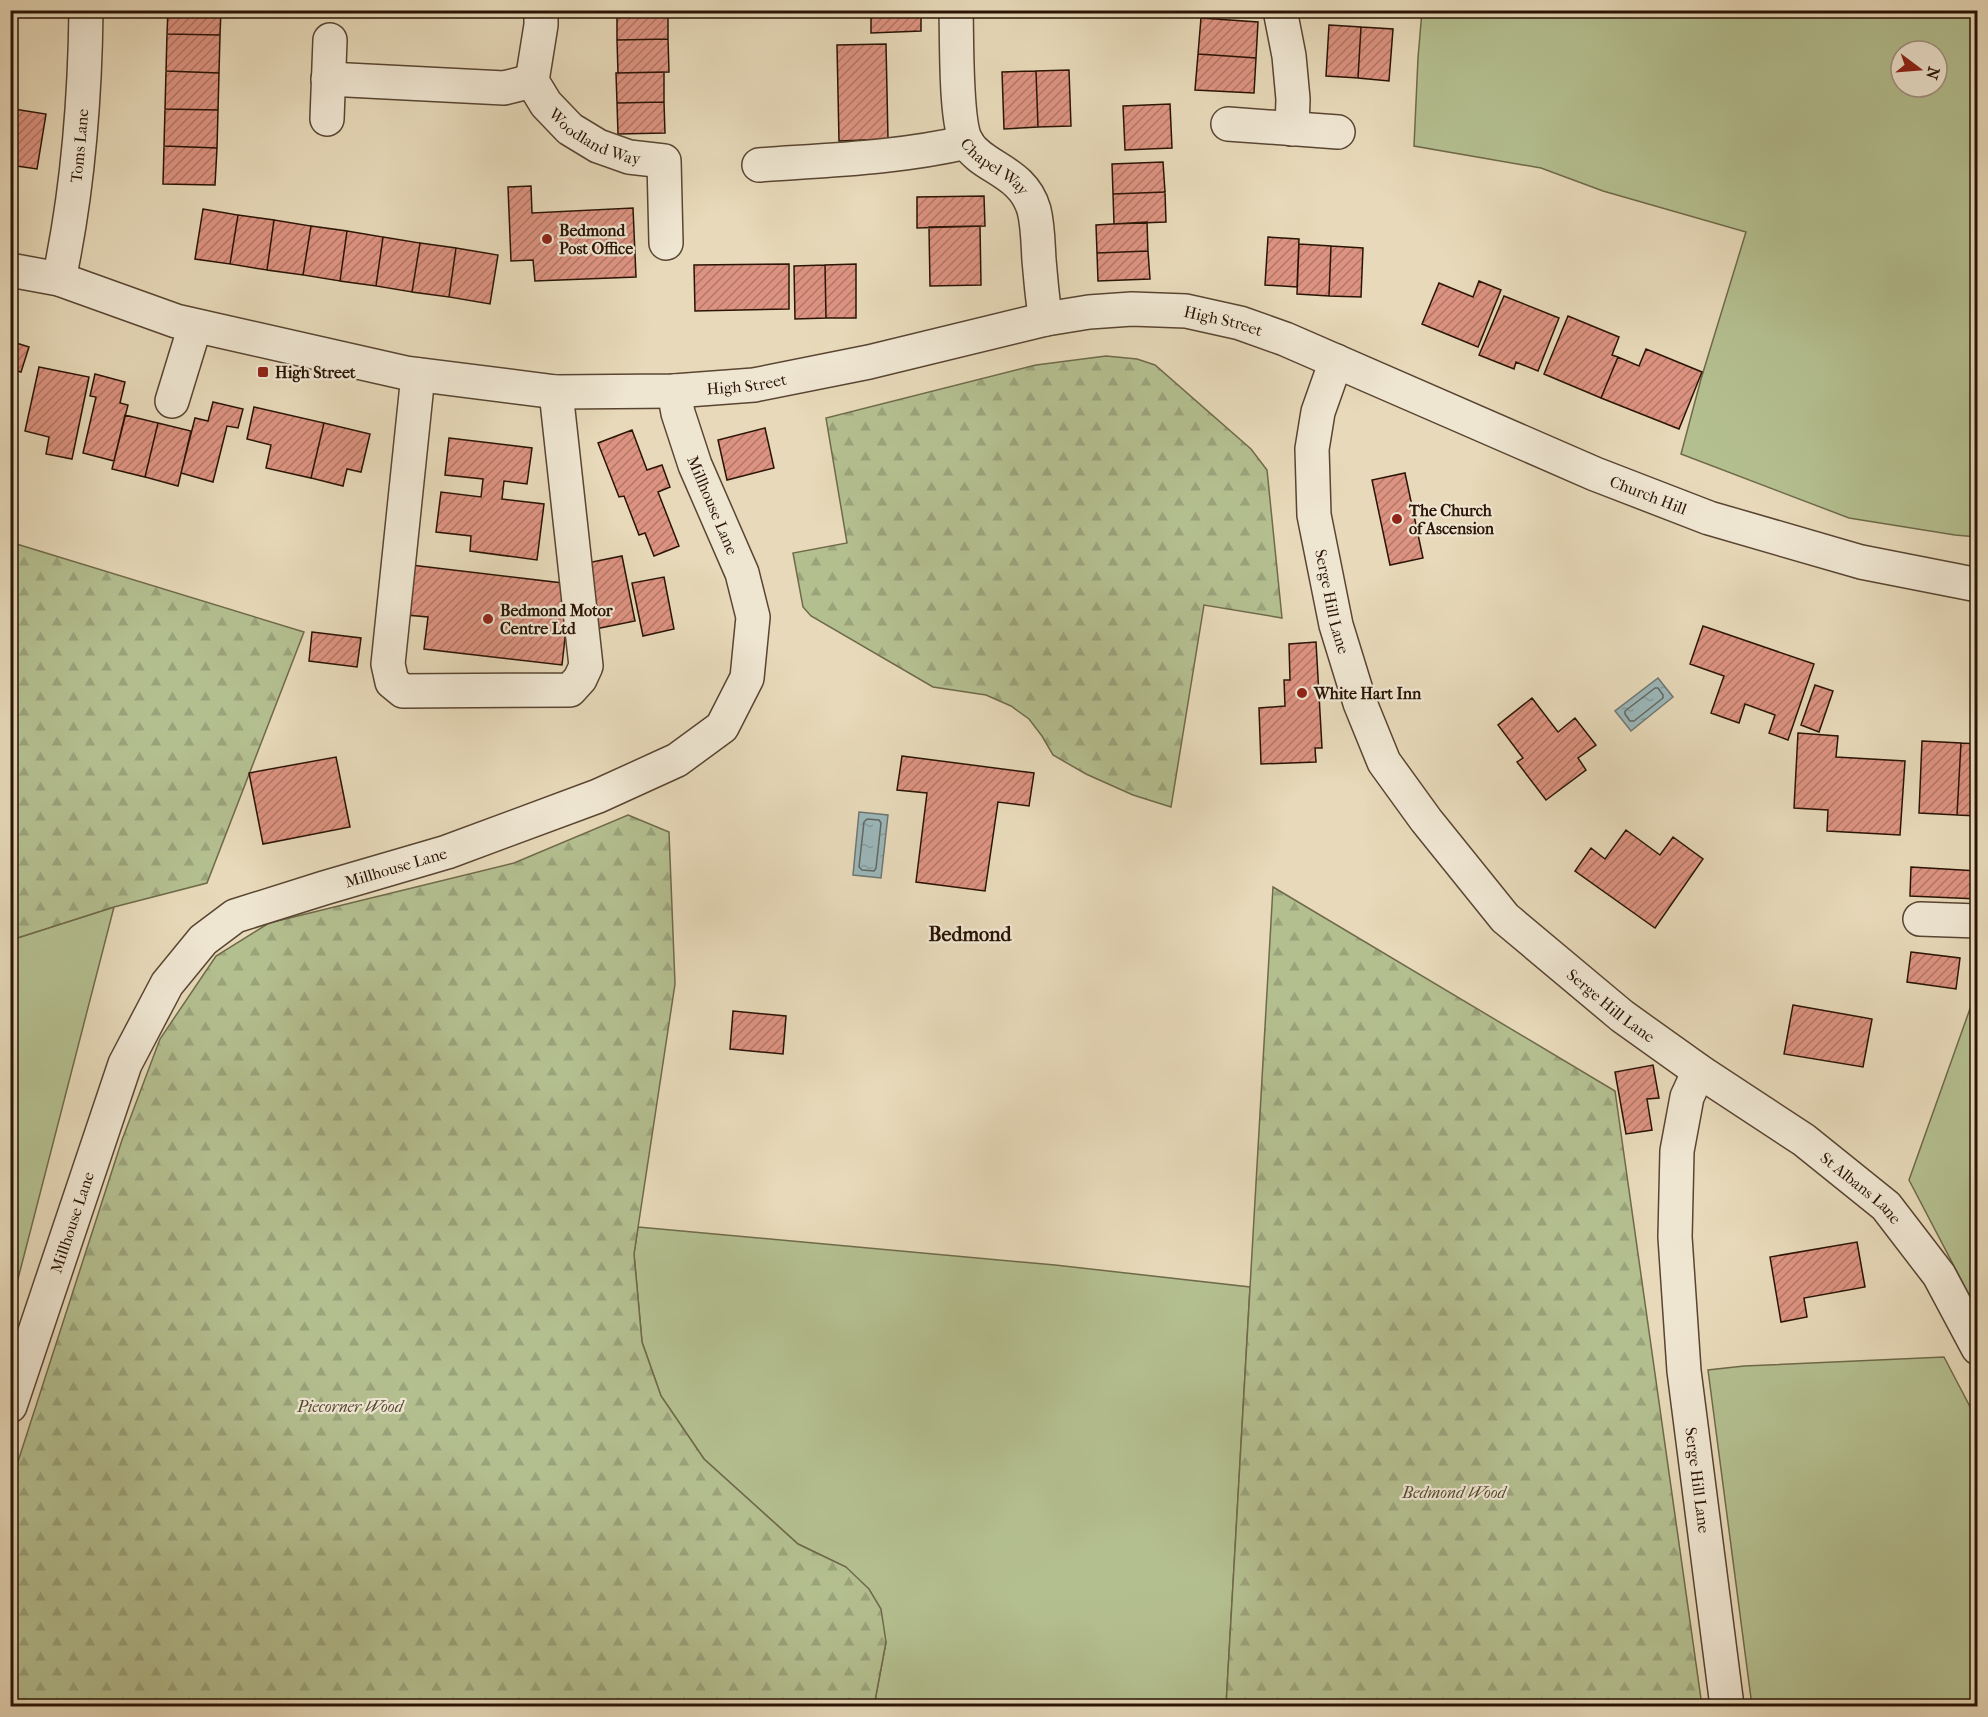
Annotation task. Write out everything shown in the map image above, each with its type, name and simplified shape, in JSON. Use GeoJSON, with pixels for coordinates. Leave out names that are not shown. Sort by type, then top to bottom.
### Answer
{"type":"FeatureCollection","features":[{"type":"Feature","properties":{"kind":"street","name":"Toms Lane"},"geometry":{"type":"LineString","coordinates":[[59,279],[70,228],[80,154],[86,56],[86,10]]}},
{"type":"Feature","properties":{"kind":"street"},"geometry":{"type":"LineString","coordinates":[[328,79],[504,88],[532,81],[541,25],[540,10]]}},
{"type":"Feature","properties":{"kind":"street","name":"Chapel Way"},"geometry":{"type":"LineString","coordinates":[[956,10],[960,120],[967,142],[981,157],[1007,173],[1020,186],[1034,208],[1041,294],[1046,320]]}},
{"type":"Feature","properties":{"kind":"street"},"geometry":{"type":"LineString","coordinates":[[1280,10],[1289,56],[1293,99],[1292,129]]}},
{"type":"Feature","properties":{"kind":"street"},"geometry":{"type":"LineString","coordinates":[[327,119],[330,40]]}},
{"type":"Feature","properties":{"kind":"street","name":"Woodland Way"},"geometry":{"type":"LineString","coordinates":[[532,81],[546,104],[570,129],[598,146],[629,157],[664,160],[666,243]]}},
{"type":"Feature","properties":{"kind":"street"},"geometry":{"type":"LineString","coordinates":[[1228,124],[1338,132]]}},
{"type":"Feature","properties":{"kind":"street"},"geometry":{"type":"LineString","coordinates":[[759,165],[892,156],[931,151],[967,142]]}},
{"type":"Feature","properties":{"kind":"street","name":"High Street"},"geometry":{"type":"LineString","coordinates":[[10,270],[59,279],[160,316],[195,326],[418,375],[556,392],[674,391],[754,385],[869,362],[1046,320],[1089,312],[1132,309],[1186,311],[1240,322],[1335,361]]}},
{"type":"Feature","properties":{"kind":"street"},"geometry":{"type":"LineString","coordinates":[[172,401],[195,326]]}},
{"type":"Feature","properties":{"kind":"street","name":"Church Hill"},"geometry":{"type":"LineString","coordinates":[[1335,361],[1594,474],[1709,518],[1861,562],[1977,585]]}},
{"type":"Feature","properties":{"kind":"street","name":"Serge Hill Lane"},"geometry":{"type":"LineString","coordinates":[[1335,361],[1318,412],[1312,449],[1314,515],[1336,625],[1360,703],[1384,762],[1426,820],[1505,918],[1622,1016],[1699,1071],[1688,1097],[1677,1151],[1675,1237],[1684,1371],[1727,1707]]}},
{"type":"Feature","properties":{"kind":"street"},"geometry":{"type":"LineString","coordinates":[[418,375],[388,664],[392,682],[403,692],[570,690],[580,680],[586,666],[556,392]]}},
{"type":"Feature","properties":{"kind":"street","name":"Millhouse Lane"},"geometry":{"type":"LineString","coordinates":[[10,1406],[125,1064],[167,984],[203,940],[236,916],[447,852],[598,796],[677,760],[722,727],[747,678],[753,617],[742,573],[695,465],[678,413],[674,391]]}},
{"type":"Feature","properties":{"kind":"street"},"geometry":{"type":"LineString","coordinates":[[1920,919],[1977,921]]}},
{"type":"Feature","properties":{"kind":"street","name":"St Albans Lane"},"geometry":{"type":"LineString","coordinates":[[1699,1071],[1804,1140],[1886,1206],[1939,1275],[1977,1348]]}},
{"type":"Feature","properties":{"kind":"green space"},"geometry":{"type":"Polygon","coordinates":[[[1422,11],[1977,11],[1977,537],[1849,518],[1681,454],[1701,379],[1746,232],[1603,191],[1541,168],[1414,146],[1422,11]]]}},
{"type":"Feature","properties":{"kind":"green space"},"geometry":{"type":"Polygon","coordinates":[[[1106,356],[1137,359],[1155,365],[1251,449],[1267,470],[1282,618],[1204,605],[1171,807],[1133,795],[1086,774],[1053,755],[1029,719],[1011,706],[986,695],[933,687],[811,616],[803,607],[793,553],[847,543],[826,418],[1036,365],[1106,356]]]}},
{"type":"Feature","properties":{"kind":"green space"},"geometry":{"type":"Polygon","coordinates":[[[10,542],[304,632],[207,883],[114,907],[11,940],[10,542]]]}},
{"type":"Feature","properties":{"kind":"green space","name":"Piecorner Wood"},"geometry":{"type":"Polygon","coordinates":[[[628,815],[669,832],[675,984],[634,1254],[642,1342],[661,1396],[704,1459],[798,1544],[846,1567],[869,1589],[881,1609],[886,1642],[874,1706],[11,1706],[11,1483],[122,1140],[160,1039],[216,956],[269,923],[514,863],[628,815]]]}},
{"type":"Feature","properties":{"kind":"green space","name":"Bedmond Wood"},"geometry":{"type":"Polygon","coordinates":[[[1273,887],[1615,1091],[1702,1706],[1226,1706],[1273,887]]]}},
{"type":"Feature","properties":{"kind":"green space"},"geometry":{"type":"Polygon","coordinates":[[[114,907],[11,1306],[11,940],[114,907]]]}},
{"type":"Feature","properties":{"kind":"green space"},"geometry":{"type":"Polygon","coordinates":[[[1977,989],[1977,1310],[1909,1180],[1977,989]]]}},
{"type":"Feature","properties":{"kind":"green space"},"geometry":{"type":"Polygon","coordinates":[[[638,1227],[1055,1265],[1250,1287],[1226,1706],[874,1706],[886,1642],[846,1567],[798,1544],[704,1459],[661,1396],[642,1342],[634,1254],[638,1227]]]}},
{"type":"Feature","properties":{"kind":"green space"},"geometry":{"type":"Polygon","coordinates":[[[1944,1357],[1977,1420],[1977,1706],[1752,1706],[1708,1370],[1744,1366],[1944,1357]]]}},
{"type":"Feature","properties":{"kind":"water"},"geometry":{"type":"Polygon","coordinates":[[[1658,678],[1673,697],[1631,731],[1615,711],[1658,678]]]}},
{"type":"Feature","properties":{"kind":"water"},"geometry":{"type":"Polygon","coordinates":[[[859,812],[888,815],[881,878],[853,875],[859,812]]]}},
{"type":"Feature","properties":{"kind":"building"},"geometry":{"type":"Polygon","coordinates":[[[168,10],[221,10],[220,35],[167,34],[168,10]]]}},
{"type":"Feature","properties":{"kind":"building"},"geometry":{"type":"Polygon","coordinates":[[[617,10],[668,10],[668,39],[617,40],[617,10]]]}},
{"type":"Feature","properties":{"kind":"building"},"geometry":{"type":"Polygon","coordinates":[[[871,10],[921,10],[921,31],[871,33],[871,10]]]}},
{"type":"Feature","properties":{"kind":"building"},"geometry":{"type":"Polygon","coordinates":[[[1201,18],[1258,22],[1256,58],[1198,54],[1201,18]]]}},
{"type":"Feature","properties":{"kind":"building"},"geometry":{"type":"Polygon","coordinates":[[[1329,25],[1361,27],[1358,78],[1326,76],[1329,25]]]}},
{"type":"Feature","properties":{"kind":"building"},"geometry":{"type":"Polygon","coordinates":[[[1361,27],[1393,29],[1389,81],[1358,78],[1361,27]]]}},
{"type":"Feature","properties":{"kind":"building"},"geometry":{"type":"Polygon","coordinates":[[[167,34],[220,35],[219,73],[166,71],[167,34]]]}},
{"type":"Feature","properties":{"kind":"building"},"geometry":{"type":"Polygon","coordinates":[[[668,39],[669,72],[618,73],[617,40],[668,39]]]}},
{"type":"Feature","properties":{"kind":"building"},"geometry":{"type":"Polygon","coordinates":[[[886,44],[888,139],[839,141],[837,45],[886,44]]]}},
{"type":"Feature","properties":{"kind":"building"},"geometry":{"type":"Polygon","coordinates":[[[1198,54],[1256,58],[1254,93],[1195,90],[1198,54]]]}},
{"type":"Feature","properties":{"kind":"building"},"geometry":{"type":"Polygon","coordinates":[[[1069,70],[1071,126],[1038,127],[1036,71],[1069,70]]]}},
{"type":"Feature","properties":{"kind":"building"},"geometry":{"type":"Polygon","coordinates":[[[166,71],[219,73],[218,110],[165,109],[166,71]]]}},
{"type":"Feature","properties":{"kind":"building"},"geometry":{"type":"Polygon","coordinates":[[[1036,71],[1038,127],[1004,129],[1002,72],[1036,71]]]}},
{"type":"Feature","properties":{"kind":"building"},"geometry":{"type":"Polygon","coordinates":[[[664,72],[664,102],[617,103],[616,73],[664,72]]]}},
{"type":"Feature","properties":{"kind":"building"},"geometry":{"type":"Polygon","coordinates":[[[664,102],[665,133],[618,134],[617,103],[664,102]]]}},
{"type":"Feature","properties":{"kind":"building"},"geometry":{"type":"Polygon","coordinates":[[[1170,104],[1172,148],[1125,150],[1123,106],[1170,104]]]}},
{"type":"Feature","properties":{"kind":"building"},"geometry":{"type":"Polygon","coordinates":[[[14,109],[46,114],[37,169],[10,165],[10,128],[14,109]]]}},
{"type":"Feature","properties":{"kind":"building"},"geometry":{"type":"Polygon","coordinates":[[[165,109],[218,110],[217,148],[164,146],[165,109]]]}},
{"type":"Feature","properties":{"kind":"building"},"geometry":{"type":"Polygon","coordinates":[[[164,146],[217,148],[215,185],[163,184],[164,146]]]}},
{"type":"Feature","properties":{"kind":"building"},"geometry":{"type":"Polygon","coordinates":[[[1163,162],[1165,192],[1113,194],[1112,164],[1163,162]]]}},
{"type":"Feature","properties":{"kind":"building"},"geometry":{"type":"Polygon","coordinates":[[[531,186],[532,213],[633,208],[636,277],[535,281],[533,260],[511,261],[508,187],[531,186]]]}},
{"type":"Feature","properties":{"kind":"building"},"geometry":{"type":"Polygon","coordinates":[[[1165,192],[1166,222],[1114,224],[1113,194],[1165,192]]]}},
{"type":"Feature","properties":{"kind":"building"},"geometry":{"type":"Polygon","coordinates":[[[984,196],[985,226],[917,228],[917,197],[984,196]]]}},
{"type":"Feature","properties":{"kind":"building"},"geometry":{"type":"Polygon","coordinates":[[[203,209],[238,215],[230,264],[195,259],[203,209]]]}},
{"type":"Feature","properties":{"kind":"building"},"geometry":{"type":"Polygon","coordinates":[[[238,215],[274,220],[267,270],[230,264],[238,215]]]}},
{"type":"Feature","properties":{"kind":"building"},"geometry":{"type":"Polygon","coordinates":[[[274,220],[311,226],[303,275],[267,270],[274,220]]]}},
{"type":"Feature","properties":{"kind":"building"},"geometry":{"type":"Polygon","coordinates":[[[1147,222],[1148,251],[1097,253],[1096,225],[1147,222]]]}},
{"type":"Feature","properties":{"kind":"building"},"geometry":{"type":"Polygon","coordinates":[[[311,226],[347,231],[340,281],[303,275],[311,226]]]}},
{"type":"Feature","properties":{"kind":"building"},"geometry":{"type":"Polygon","coordinates":[[[980,226],[981,285],[930,286],[929,227],[980,226]]]}},
{"type":"Feature","properties":{"kind":"building"},"geometry":{"type":"Polygon","coordinates":[[[347,231],[383,237],[376,286],[340,281],[347,231]]]}},
{"type":"Feature","properties":{"kind":"building"},"geometry":{"type":"Polygon","coordinates":[[[383,237],[420,243],[412,292],[376,286],[383,237]]]}},
{"type":"Feature","properties":{"kind":"building"},"geometry":{"type":"Polygon","coordinates":[[[1268,237],[1299,239],[1297,287],[1265,285],[1268,237]]]}},
{"type":"Feature","properties":{"kind":"building"},"geometry":{"type":"Polygon","coordinates":[[[420,243],[456,248],[449,297],[412,292],[420,243]]]}},
{"type":"Feature","properties":{"kind":"building"},"geometry":{"type":"Polygon","coordinates":[[[1299,244],[1331,246],[1329,296],[1297,294],[1299,244]]]}},
{"type":"Feature","properties":{"kind":"building"},"geometry":{"type":"Polygon","coordinates":[[[1331,246],[1363,248],[1361,297],[1329,296],[1331,246]]]}},
{"type":"Feature","properties":{"kind":"building"},"geometry":{"type":"Polygon","coordinates":[[[456,248],[498,255],[490,304],[449,297],[456,248]]]}},
{"type":"Feature","properties":{"kind":"building"},"geometry":{"type":"Polygon","coordinates":[[[1148,251],[1150,279],[1098,281],[1097,253],[1148,251]]]}},
{"type":"Feature","properties":{"kind":"building"},"geometry":{"type":"Polygon","coordinates":[[[789,264],[789,309],[695,311],[694,265],[789,264]]]}},
{"type":"Feature","properties":{"kind":"building"},"geometry":{"type":"Polygon","coordinates":[[[856,264],[856,318],[826,318],[825,265],[856,264]]]}},
{"type":"Feature","properties":{"kind":"building"},"geometry":{"type":"Polygon","coordinates":[[[825,265],[826,318],[795,319],[794,266],[825,265]]]}},
{"type":"Feature","properties":{"kind":"building"},"geometry":{"type":"Polygon","coordinates":[[[1479,281],[1501,290],[1478,347],[1422,324],[1439,283],[1473,297],[1479,281]]]}},
{"type":"Feature","properties":{"kind":"building"},"geometry":{"type":"Polygon","coordinates":[[[1504,296],[1559,318],[1538,371],[1516,362],[1514,369],[1479,355],[1504,296]]]}},
{"type":"Feature","properties":{"kind":"building"},"geometry":{"type":"Polygon","coordinates":[[[1568,316],[1619,337],[1612,355],[1618,357],[1601,398],[1544,374],[1568,316]]]}},
{"type":"Feature","properties":{"kind":"building"},"geometry":{"type":"Polygon","coordinates":[[[10,341],[29,347],[21,372],[10,369],[10,341]]]}},
{"type":"Feature","properties":{"kind":"building"},"geometry":{"type":"Polygon","coordinates":[[[1646,349],[1702,372],[1679,429],[1601,398],[1618,357],[1639,366],[1646,349]]]}},
{"type":"Feature","properties":{"kind":"building"},"geometry":{"type":"Polygon","coordinates":[[[39,367],[89,377],[72,459],[46,454],[49,437],[25,431],[39,367]]]}},
{"type":"Feature","properties":{"kind":"building"},"geometry":{"type":"Polygon","coordinates":[[[95,374],[125,382],[120,403],[128,405],[114,461],[83,453],[96,397],[90,396],[95,374]]]}},
{"type":"Feature","properties":{"kind":"building"},"geometry":{"type":"Polygon","coordinates":[[[213,402],[243,409],[238,428],[227,426],[213,482],[181,473],[195,418],[208,421],[213,402]]]}},
{"type":"Feature","properties":{"kind":"building"},"geometry":{"type":"Polygon","coordinates":[[[254,407],[324,423],[311,478],[266,468],[271,445],[247,439],[254,407]]]}},
{"type":"Feature","properties":{"kind":"building"},"geometry":{"type":"Polygon","coordinates":[[[125,415],[158,423],[145,477],[112,469],[125,415]]]}},
{"type":"Feature","properties":{"kind":"building"},"geometry":{"type":"Polygon","coordinates":[[[158,423],[191,431],[178,486],[145,477],[158,423]]]}},
{"type":"Feature","properties":{"kind":"building"},"geometry":{"type":"Polygon","coordinates":[[[324,423],[370,434],[361,472],[347,469],[343,486],[311,478],[324,423]]]}},
{"type":"Feature","properties":{"kind":"building"},"geometry":{"type":"Polygon","coordinates":[[[765,428],[774,468],[727,480],[718,440],[765,428]]]}},
{"type":"Feature","properties":{"kind":"building"},"geometry":{"type":"Polygon","coordinates":[[[632,430],[647,470],[662,465],[670,487],[658,492],[679,546],[654,556],[645,533],[639,535],[624,496],[619,497],[598,443],[632,430]]]}},
{"type":"Feature","properties":{"kind":"building"},"geometry":{"type":"Polygon","coordinates":[[[449,438],[532,448],[527,484],[504,481],[502,499],[544,504],[537,560],[470,551],[471,536],[436,532],[441,492],[481,497],[483,479],[445,475],[449,438]]]}},
{"type":"Feature","properties":{"kind":"building","name":"The Church of Ascension"},"geometry":{"type":"Polygon","coordinates":[[[1405,473],[1423,558],[1390,565],[1372,480],[1405,473]]]}},
{"type":"Feature","properties":{"kind":"building"},"geometry":{"type":"Polygon","coordinates":[[[622,556],[635,621],[595,629],[582,564],[622,556]]]}},
{"type":"Feature","properties":{"kind":"building"},"geometry":{"type":"Polygon","coordinates":[[[411,565],[571,584],[562,665],[424,649],[428,617],[406,615],[411,565]]]}},
{"type":"Feature","properties":{"kind":"building"},"geometry":{"type":"Polygon","coordinates":[[[664,577],[674,629],[643,636],[632,583],[664,577]]]}},
{"type":"Feature","properties":{"kind":"building"},"geometry":{"type":"Polygon","coordinates":[[[1703,626],[1814,664],[1788,740],[1769,733],[1775,715],[1745,704],[1739,723],[1711,713],[1724,676],[1690,664],[1703,626]]]}},
{"type":"Feature","properties":{"kind":"building"},"geometry":{"type":"Polygon","coordinates":[[[312,632],[361,638],[357,667],[309,661],[312,632]]]}},
{"type":"Feature","properties":{"kind":"building","name":"White Hart Inn"},"geometry":{"type":"Polygon","coordinates":[[[1316,642],[1322,748],[1315,748],[1316,762],[1261,764],[1259,708],[1285,706],[1284,680],[1290,680],[1289,644],[1316,642]]]}},
{"type":"Feature","properties":{"kind":"building"},"geometry":{"type":"Polygon","coordinates":[[[1815,685],[1833,691],[1819,732],[1801,725],[1815,685]]]}},
{"type":"Feature","properties":{"kind":"building"},"geometry":{"type":"Polygon","coordinates":[[[1532,698],[1558,732],[1575,718],[1596,745],[1578,758],[1586,770],[1546,800],[1517,762],[1523,758],[1498,725],[1532,698]]]}},
{"type":"Feature","properties":{"kind":"building"},"geometry":{"type":"Polygon","coordinates":[[[1798,733],[1838,736],[1836,757],[1905,761],[1900,835],[1827,831],[1828,810],[1794,808],[1798,733]]]}},
{"type":"Feature","properties":{"kind":"building"},"geometry":{"type":"Polygon","coordinates":[[[1922,741],[1961,743],[1957,815],[1919,813],[1922,741]]]}},
{"type":"Feature","properties":{"kind":"building"},"geometry":{"type":"Polygon","coordinates":[[[1961,743],[1978,744],[1978,816],[1957,815],[1961,743]]]}},
{"type":"Feature","properties":{"kind":"building"},"geometry":{"type":"Polygon","coordinates":[[[902,756],[1034,773],[1029,806],[998,802],[985,891],[916,882],[927,793],[897,790],[902,756]]]}},
{"type":"Feature","properties":{"kind":"building"},"geometry":{"type":"Polygon","coordinates":[[[336,757],[350,827],[263,844],[249,773],[336,757]]]}},
{"type":"Feature","properties":{"kind":"building"},"geometry":{"type":"Polygon","coordinates":[[[1626,830],[1660,855],[1673,837],[1703,859],[1655,928],[1575,871],[1591,848],[1605,859],[1626,830]]]}},
{"type":"Feature","properties":{"kind":"building"},"geometry":{"type":"Polygon","coordinates":[[[1911,867],[1978,871],[1978,899],[1910,896],[1911,867]]]}},
{"type":"Feature","properties":{"kind":"building"},"geometry":{"type":"Polygon","coordinates":[[[1911,952],[1960,958],[1956,989],[1907,982],[1911,952]]]}},
{"type":"Feature","properties":{"kind":"building"},"geometry":{"type":"Polygon","coordinates":[[[1793,1005],[1872,1019],[1863,1067],[1784,1054],[1793,1005]]]}},
{"type":"Feature","properties":{"kind":"building"},"geometry":{"type":"Polygon","coordinates":[[[733,1011],[786,1016],[783,1054],[730,1049],[733,1011]]]}},
{"type":"Feature","properties":{"kind":"building"},"geometry":{"type":"Polygon","coordinates":[[[1653,1065],[1659,1098],[1647,1099],[1652,1130],[1626,1134],[1615,1072],[1653,1065]]]}},
{"type":"Feature","properties":{"kind":"building"},"geometry":{"type":"Polygon","coordinates":[[[1857,1242],[1865,1287],[1804,1298],[1807,1317],[1781,1322],[1770,1257],[1857,1242]]]}},
{"type":"Feature","properties":{"kind":"place","name":"Bedmond Post Office"},"geometry":{"type":"Point","coordinates":[547,239]}},
{"type":"Feature","properties":{"kind":"place","name":"High Street"},"geometry":{"type":"Point","coordinates":[263,372]}},
{"type":"Feature","properties":{"kind":"place","name":"The Church of Ascension"},"geometry":{"type":"Point","coordinates":[1397,519]}},
{"type":"Feature","properties":{"kind":"place","name":"Bedmond Motor Centre Ltd"},"geometry":{"type":"Point","coordinates":[488,619]}},
{"type":"Feature","properties":{"kind":"place","name":"White Hart Inn"},"geometry":{"type":"Point","coordinates":[1302,693]}},
{"type":"Feature","properties":{"kind":"district","name":"Bedmond"},"geometry":{"type":"Point","coordinates":[970,934]}}]}
